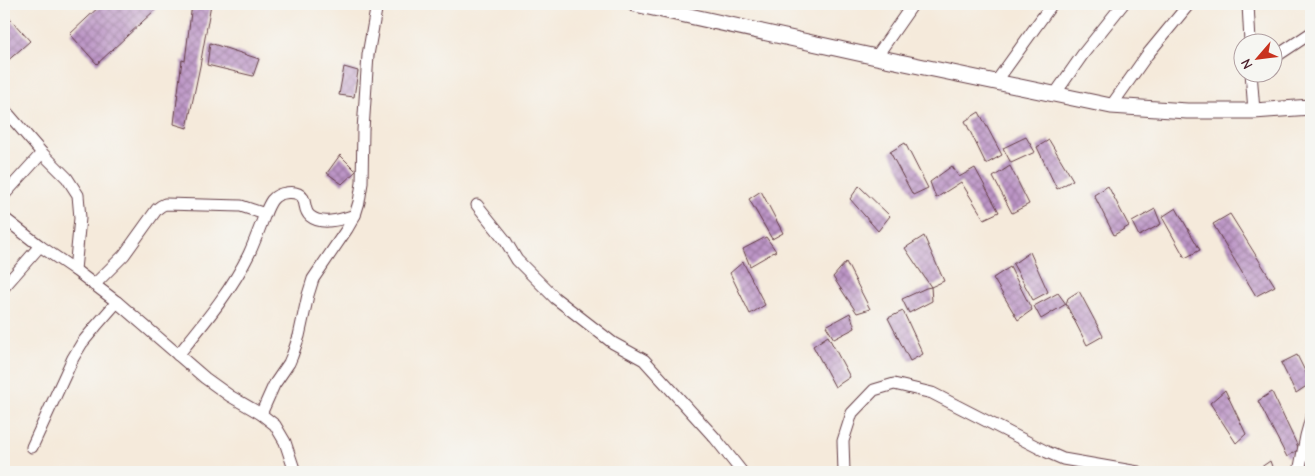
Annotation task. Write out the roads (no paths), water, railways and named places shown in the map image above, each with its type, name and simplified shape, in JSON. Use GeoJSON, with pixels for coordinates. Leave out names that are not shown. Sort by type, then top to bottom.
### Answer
{"type":"FeatureCollection","features":[{"type":"Feature","properties":{"kind":"main road"},"geometry":{"type":"LineString","coordinates":[[636,4],[876,57],[1112,106],[1187,111],[1254,111],[1311,107]]}},
{"type":"Feature","properties":{"kind":"street"},"geometry":{"type":"LineString","coordinates":[[261,414],[274,386],[292,356],[299,336],[313,278],[347,229],[359,202],[362,183],[368,55],[377,4]]}},
{"type":"Feature","properties":{"kind":"street"},"geometry":{"type":"LineString","coordinates":[[876,57],[913,4]]}},
{"type":"Feature","properties":{"kind":"street"},"geometry":{"type":"LineString","coordinates":[[996,82],[1052,4]]}},
{"type":"Feature","properties":{"kind":"street"},"geometry":{"type":"LineString","coordinates":[[1055,94],[1082,54],[1122,4]]}},
{"type":"Feature","properties":{"kind":"street"},"geometry":{"type":"LineString","coordinates":[[1112,106],[1147,55],[1189,4]]}},
{"type":"Feature","properties":{"kind":"street"},"geometry":{"type":"LineString","coordinates":[[1248,4],[1249,32]]}},
{"type":"Feature","properties":{"kind":"street"},"geometry":{"type":"LineString","coordinates":[[1282,52],[1311,33]]}},
{"type":"Feature","properties":{"kind":"street"},"geometry":{"type":"LineString","coordinates":[[1252,82],[1254,111]]}},
{"type":"Feature","properties":{"kind":"street"},"geometry":{"type":"LineString","coordinates":[[4,109],[42,153],[67,178],[78,195],[80,218],[74,270]]}},
{"type":"Feature","properties":{"kind":"street"},"geometry":{"type":"LineString","coordinates":[[4,195],[42,153]]}},
{"type":"Feature","properties":{"kind":"street"},"geometry":{"type":"LineString","coordinates":[[178,355],[235,280],[250,254],[265,214],[274,198],[296,192],[304,200],[306,211],[310,216],[318,220],[341,220],[355,214]]}},
{"type":"Feature","properties":{"kind":"street"},"geometry":{"type":"LineString","coordinates":[[94,285],[124,255],[157,209],[165,204],[241,206],[265,214]]}},
{"type":"Feature","properties":{"kind":"street"},"geometry":{"type":"LineString","coordinates":[[477,205],[505,240],[517,260],[554,298],[613,344],[644,360],[715,438],[742,472]]}},
{"type":"Feature","properties":{"kind":"street"},"geometry":{"type":"LineString","coordinates":[[4,218],[117,302],[205,378],[275,425],[286,442],[294,472]]}},
{"type":"Feature","properties":{"kind":"street"},"geometry":{"type":"LineString","coordinates":[[4,288],[40,246]]}},
{"type":"Feature","properties":{"kind":"street"},"geometry":{"type":"LineString","coordinates":[[32,447],[72,358],[117,302]]}},
{"type":"Feature","properties":{"kind":"street"},"geometry":{"type":"LineString","coordinates":[[844,472],[843,441],[852,413],[874,390],[894,384],[932,394],[1064,459],[1138,472]]}},
{"type":"Feature","properties":{"kind":"street"},"geometry":{"type":"LineString","coordinates":[[1299,472],[1311,418]]}}]}
